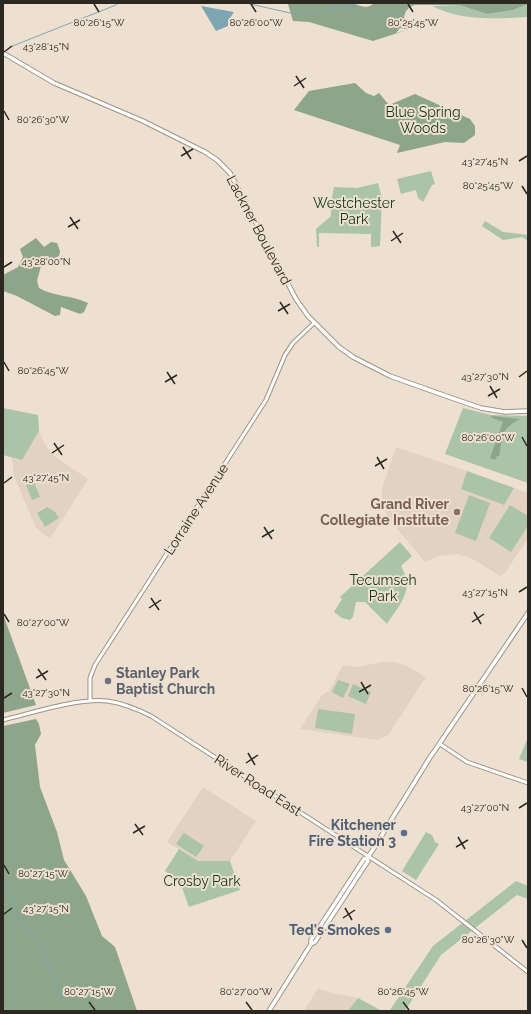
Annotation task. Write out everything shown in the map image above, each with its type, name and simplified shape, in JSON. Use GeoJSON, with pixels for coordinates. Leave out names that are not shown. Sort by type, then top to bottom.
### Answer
{"type":"FeatureCollection","features":[{"type":"Feature","properties":{"kind":"main road","name":"Lackner Boulevard"},"geometry":{"type":"LineString","coordinates":[[3,53],[54,83],[143,121],[217,160],[230,173],[288,287],[308,316],[353,357],[390,376],[481,408],[505,412],[528,411]]}},
{"type":"Feature","properties":{"kind":"main road"},"geometry":{"type":"LineString","coordinates":[[268,1011],[311,944],[311,940],[317,930],[364,859],[368,857],[440,744],[528,613]]}},
{"type":"Feature","properties":{"kind":"street","name":"Lorraine Avenue"},"geometry":{"type":"LineString","coordinates":[[90,701],[90,678],[95,665],[266,400],[285,355],[293,343],[314,323]]}},
{"type":"Feature","properties":{"kind":"street","name":"River Road East"},"geometry":{"type":"LineString","coordinates":[[3,720],[90,701],[124,704],[151,716],[438,901],[528,972]]}},
{"type":"Feature","properties":{"kind":"street"},"geometry":{"type":"LineString","coordinates":[[440,744],[467,762],[528,784]]}},
{"type":"Feature","properties":{"kind":"shaded area"},"geometry":{"type":"Polygon","coordinates":[[[39,431],[46,446],[54,456],[88,479],[50,539],[36,528],[14,476],[12,458],[22,459],[39,431]]]}},
{"type":"Feature","properties":{"kind":"shaded area","name":"Grand River Collegiate Institute"},"geometry":{"type":"Polygon","coordinates":[[[396,447],[467,471],[461,489],[504,505],[514,488],[528,493],[528,538],[505,573],[500,576],[471,558],[457,554],[439,556],[425,562],[389,519],[382,504],[382,488],[396,447]]]}},
{"type":"Feature","properties":{"kind":"shaded area"},"geometry":{"type":"Polygon","coordinates":[[[382,662],[394,662],[405,665],[426,677],[388,735],[377,740],[300,729],[322,695],[329,691],[343,665],[357,667],[382,662]]]}},
{"type":"Feature","properties":{"kind":"shaded area"},"geometry":{"type":"Polygon","coordinates":[[[203,787],[256,821],[230,861],[198,861],[167,842],[203,787]]]}},
{"type":"Feature","properties":{"kind":"shaded area"},"geometry":{"type":"Polygon","coordinates":[[[318,988],[331,993],[358,998],[348,1011],[304,1011],[318,988]]]}},
{"type":"Feature","properties":{"kind":"green space"},"geometry":{"type":"Polygon","coordinates":[[[343,2],[365,7],[368,7],[374,3],[528,4],[513,10],[487,14],[459,5],[415,5],[407,10],[404,18],[417,25],[407,29],[400,28],[396,33],[407,30],[373,41],[309,22],[293,21],[288,4],[343,2]]]}},
{"type":"Feature","properties":{"kind":"green space"},"geometry":{"type":"Polygon","coordinates":[[[528,4],[528,17],[504,18],[467,17],[443,11],[432,6],[459,5],[487,14],[513,10],[528,4]]]}},
{"type":"Feature","properties":{"kind":"green space","name":"Blue Spring Woods"},"geometry":{"type":"Polygon","coordinates":[[[355,83],[366,93],[374,96],[379,93],[389,105],[415,94],[470,119],[475,126],[475,135],[464,143],[445,142],[397,153],[400,145],[294,110],[309,91],[355,83]]]}},
{"type":"Feature","properties":{"kind":"green space"},"geometry":{"type":"Polygon","coordinates":[[[431,171],[435,184],[432,185],[423,202],[418,198],[416,190],[401,194],[397,179],[431,171]]]}},
{"type":"Feature","properties":{"kind":"green space","name":"Westchester Park"},"geometry":{"type":"Polygon","coordinates":[[[378,183],[382,198],[380,246],[371,247],[371,234],[319,233],[319,247],[317,247],[316,229],[331,216],[331,202],[334,187],[357,188],[378,183]]]}},
{"type":"Feature","properties":{"kind":"green space"},"geometry":{"type":"Polygon","coordinates":[[[485,221],[503,232],[528,235],[528,241],[522,237],[503,240],[482,226],[485,221]]]}},
{"type":"Feature","properties":{"kind":"green space"},"geometry":{"type":"Polygon","coordinates":[[[36,238],[44,247],[51,242],[57,243],[60,251],[59,256],[41,266],[37,281],[39,288],[51,293],[82,300],[88,303],[84,312],[80,314],[61,307],[60,315],[55,316],[17,296],[3,291],[3,275],[18,267],[23,257],[20,249],[36,238]]]}},
{"type":"Feature","properties":{"kind":"green space"},"geometry":{"type":"Polygon","coordinates":[[[3,408],[38,415],[39,431],[22,460],[3,455],[3,408]]]}},
{"type":"Feature","properties":{"kind":"green space"},"geometry":{"type":"Polygon","coordinates":[[[463,408],[491,415],[528,416],[528,483],[445,454],[463,408]]]}},
{"type":"Feature","properties":{"kind":"green space"},"geometry":{"type":"Polygon","coordinates":[[[490,417],[520,419],[505,430],[499,456],[497,456],[495,460],[490,458],[503,422],[490,417]]]}},
{"type":"Feature","properties":{"kind":"green space"},"geometry":{"type":"Polygon","coordinates":[[[467,471],[514,488],[504,505],[461,489],[467,471]]]}},
{"type":"Feature","properties":{"kind":"green space"},"geometry":{"type":"Polygon","coordinates":[[[34,482],[40,497],[32,500],[26,485],[34,482]]]}},
{"type":"Feature","properties":{"kind":"green space"},"geometry":{"type":"Polygon","coordinates":[[[469,495],[490,503],[476,541],[455,533],[469,495]]]}},
{"type":"Feature","properties":{"kind":"green space"},"geometry":{"type":"Polygon","coordinates":[[[510,505],[528,516],[528,526],[511,552],[489,538],[510,505]]]}},
{"type":"Feature","properties":{"kind":"green space"},"geometry":{"type":"Polygon","coordinates":[[[47,507],[55,512],[59,518],[45,527],[37,513],[47,507]]]}},
{"type":"Feature","properties":{"kind":"green space","name":"Tecumseh Park"},"geometry":{"type":"Polygon","coordinates":[[[400,542],[412,556],[401,566],[407,583],[406,590],[401,603],[387,624],[365,602],[356,602],[353,617],[350,620],[342,618],[334,612],[342,599],[340,597],[400,542]]]}},
{"type":"Feature","properties":{"kind":"green space"},"geometry":{"type":"Polygon","coordinates":[[[3,614],[36,705],[3,713],[3,614]]]}},
{"type":"Feature","properties":{"kind":"green space"},"geometry":{"type":"Polygon","coordinates":[[[338,680],[350,684],[343,698],[332,692],[338,680]]]}},
{"type":"Feature","properties":{"kind":"green space"},"geometry":{"type":"Polygon","coordinates":[[[353,684],[371,692],[366,704],[348,696],[353,684]]]}},
{"type":"Feature","properties":{"kind":"green space"},"geometry":{"type":"Polygon","coordinates":[[[318,709],[355,714],[352,734],[315,728],[318,709]]]}},
{"type":"Feature","properties":{"kind":"green space"},"geometry":{"type":"Polygon","coordinates":[[[36,719],[39,724],[41,734],[35,745],[40,787],[57,832],[64,860],[86,896],[102,936],[115,947],[137,1011],[3,1011],[3,726],[36,719]]]}},
{"type":"Feature","properties":{"kind":"green space"},"geometry":{"type":"Polygon","coordinates":[[[528,737],[528,762],[519,759],[528,737]]]}},
{"type":"Feature","properties":{"kind":"green space"},"geometry":{"type":"Polygon","coordinates":[[[426,832],[432,835],[435,842],[439,844],[416,880],[402,871],[426,832]]]}},
{"type":"Feature","properties":{"kind":"green space"},"geometry":{"type":"Polygon","coordinates":[[[184,833],[204,846],[196,857],[176,844],[184,833]]]}},
{"type":"Feature","properties":{"kind":"green space","name":"Crosby Park"},"geometry":{"type":"Polygon","coordinates":[[[179,849],[198,861],[230,861],[240,890],[189,907],[180,882],[165,871],[179,849]]]}},
{"type":"Feature","properties":{"kind":"green space"},"geometry":{"type":"Polygon","coordinates":[[[516,881],[528,886],[528,899],[517,895],[441,955],[405,1011],[390,1010],[433,946],[516,881]]]}},
{"type":"Feature","properties":{"kind":"green space"},"geometry":{"type":"Polygon","coordinates":[[[358,998],[382,1011],[348,1011],[358,998]]]}},
{"type":"Feature","properties":{"kind":"water"},"geometry":{"type":"Polygon","coordinates":[[[201,6],[234,12],[228,21],[228,26],[216,31],[201,6]]]}},
{"type":"Feature","properties":{"kind":"waterway"},"geometry":{"type":"LineString","coordinates":[[10,47],[118,3]]}},
{"type":"Feature","properties":{"kind":"waterway"},"geometry":{"type":"LineString","coordinates":[[246,3],[290,13],[325,11],[338,7],[350,9],[356,3]]}},
{"type":"Feature","properties":{"kind":"waterway"},"geometry":{"type":"LineString","coordinates":[[3,877],[21,923],[26,930],[37,937],[61,996]]}},
{"type":"Feature","properties":{"kind":"place","name":"Grand River Collegiate Institute"},"geometry":{"type":"Point","coordinates":[457,512]}},
{"type":"Feature","properties":{"kind":"place","name":"Stanley Park Baptist Church"},"geometry":{"type":"Point","coordinates":[108,681]}},
{"type":"Feature","properties":{"kind":"place","name":"Kitchener Fire Station 3"},"geometry":{"type":"Point","coordinates":[404,833]}},
{"type":"Feature","properties":{"kind":"place","name":"Ted's Smokes"},"geometry":{"type":"Point","coordinates":[388,930]}}]}
